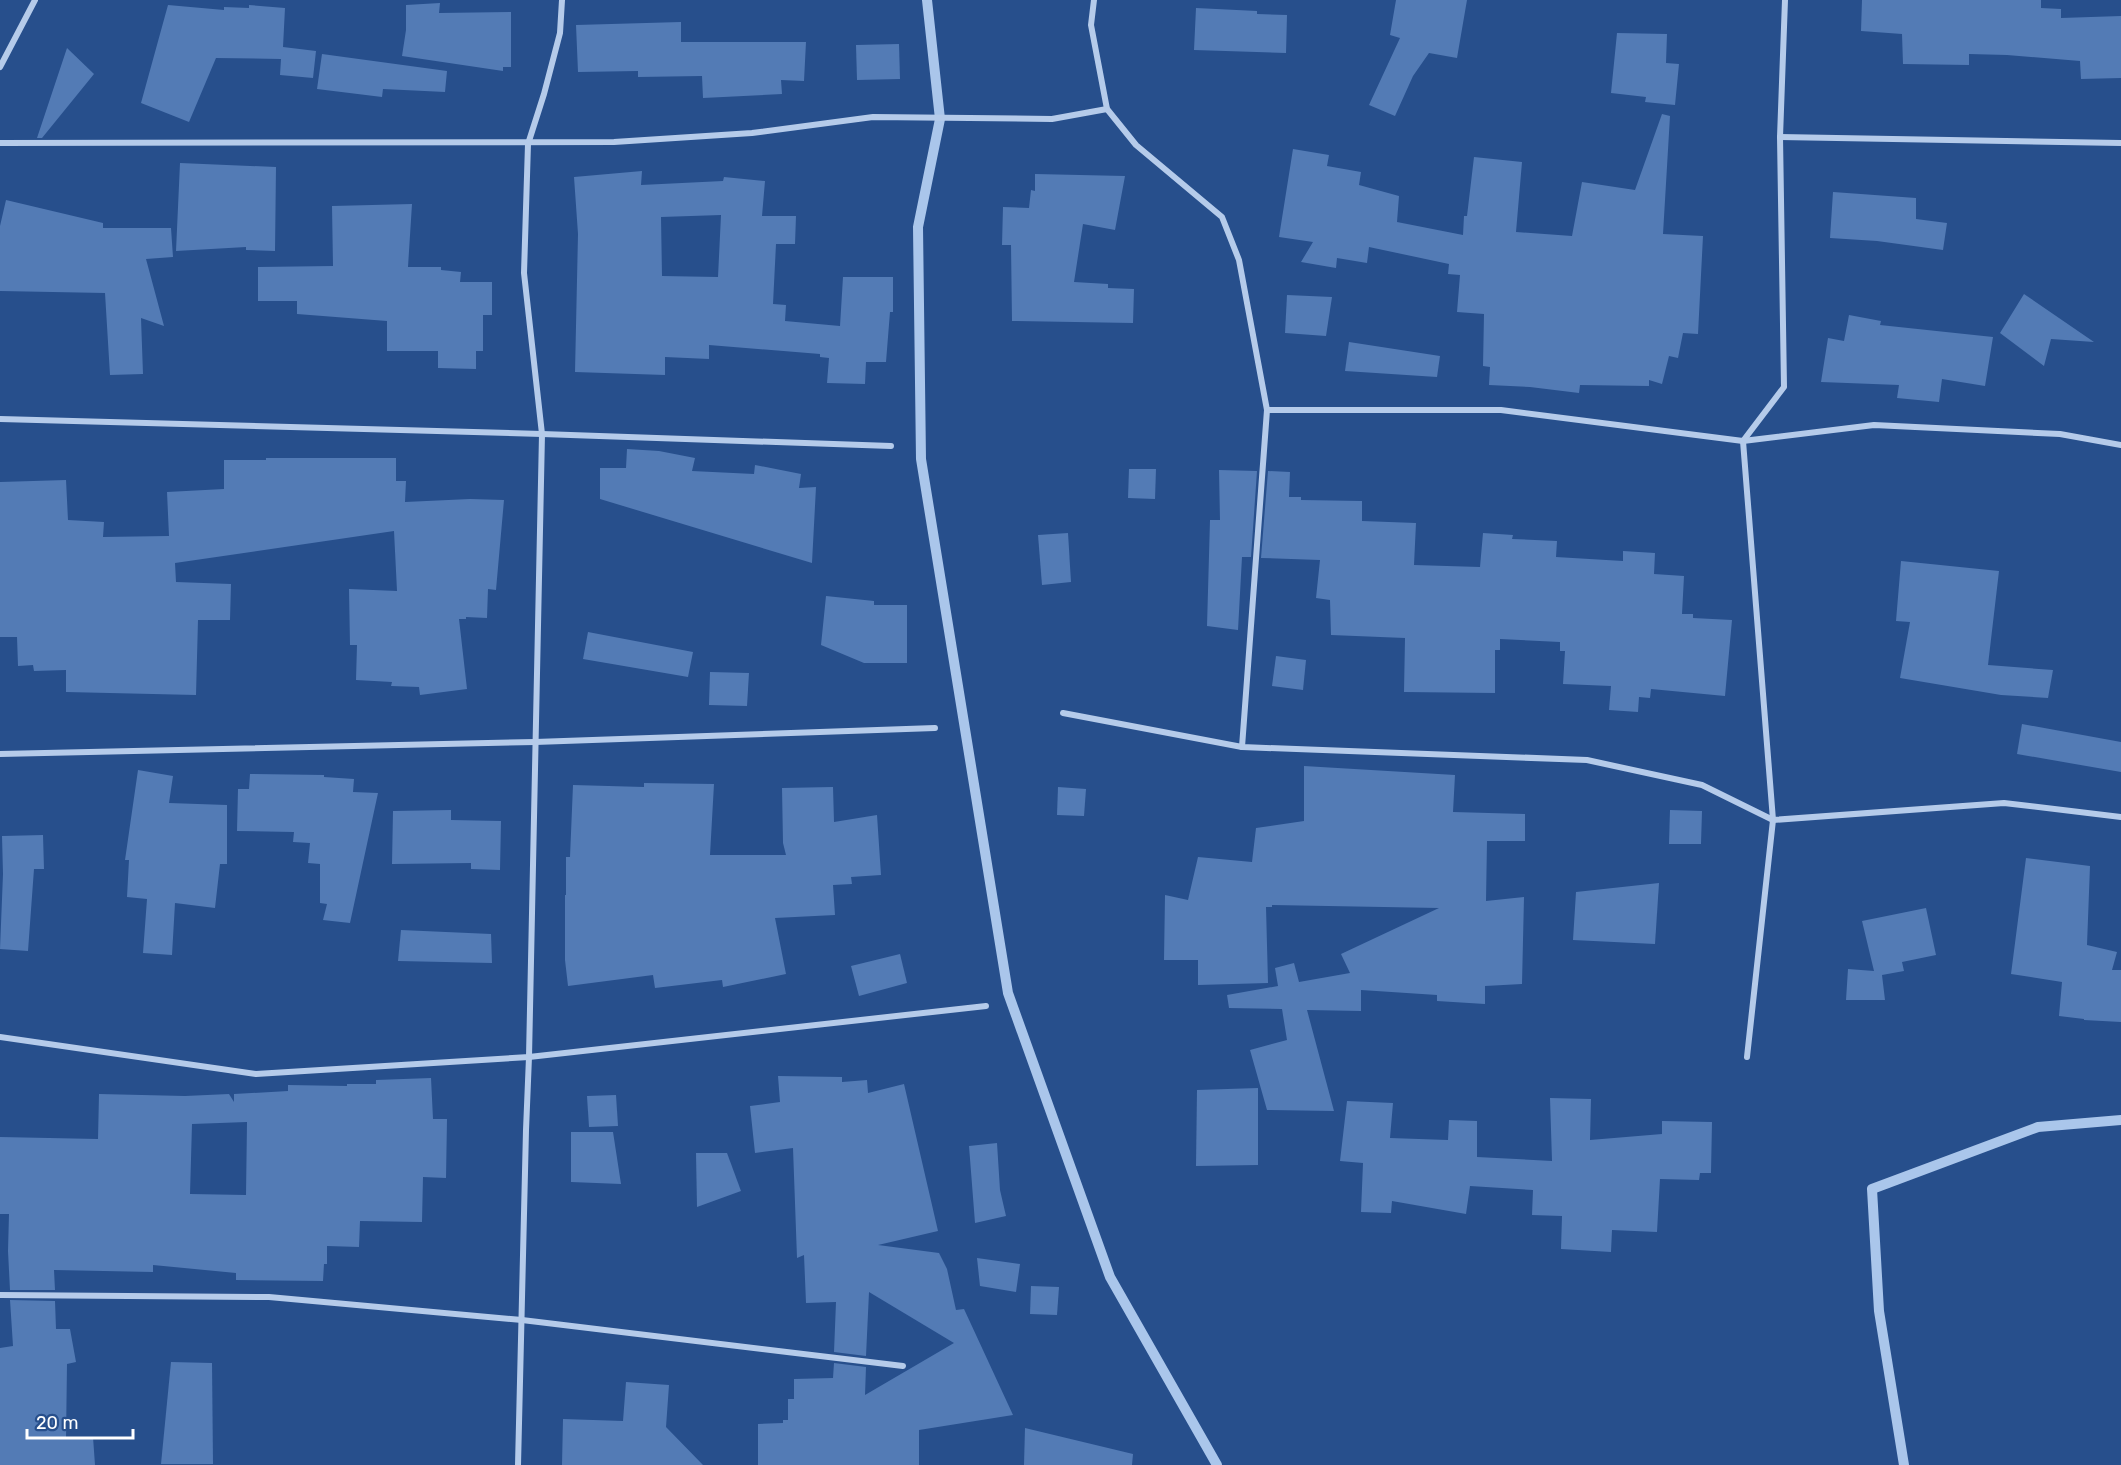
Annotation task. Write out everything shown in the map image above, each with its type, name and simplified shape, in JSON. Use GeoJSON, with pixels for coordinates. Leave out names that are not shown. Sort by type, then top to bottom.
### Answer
{"type":"FeatureCollection","features":[{"type":"Feature","properties":{"kind":"street"},"geometry":{"type":"LineString","coordinates":[[0,67],[35,0]]}},
{"type":"Feature","properties":{"kind":"street"},"geometry":{"type":"LineString","coordinates":[[518,1465],[526,1130],[530,1056],[542,434],[524,273],[528,144],[560,33],[562,0]]}},
{"type":"Feature","properties":{"kind":"street"},"geometry":{"type":"LineString","coordinates":[[1094,0],[1091,25],[1107,109],[1136,145],[1222,217],[1239,260],[1267,410],[1242,747]]}},
{"type":"Feature","properties":{"kind":"street"},"geometry":{"type":"LineString","coordinates":[[1747,1057],[1773,820],[1743,441],[1784,387],[1780,136],[1785,0]]}},
{"type":"Feature","properties":{"kind":"street"},"geometry":{"type":"LineString","coordinates":[[0,143],[528,144],[614,142],[752,133],[873,117],[1052,119],[1107,109]]}},
{"type":"Feature","properties":{"kind":"street"},"geometry":{"type":"LineString","coordinates":[[1780,136],[2121,143]]}},
{"type":"Feature","properties":{"kind":"street"},"geometry":{"type":"LineString","coordinates":[[1267,410],[1502,410],[1743,441],[1874,425],[2060,434],[2121,445]]}},
{"type":"Feature","properties":{"kind":"street"},"geometry":{"type":"LineString","coordinates":[[0,419],[891,446]]}},
{"type":"Feature","properties":{"kind":"street"},"geometry":{"type":"LineString","coordinates":[[1063,713],[1242,747],[1587,760],[1702,785],[1773,820],[2004,803],[2121,817]]}},
{"type":"Feature","properties":{"kind":"street"},"geometry":{"type":"LineString","coordinates":[[0,754],[535,742],[935,728]]}},
{"type":"Feature","properties":{"kind":"street"},"geometry":{"type":"LineString","coordinates":[[0,1037],[256,1074],[530,1056],[986,1006]]}},
{"type":"Feature","properties":{"kind":"street"},"geometry":{"type":"LineString","coordinates":[[0,1295],[269,1297],[522,1320],[903,1366]]}},
{"type":"Feature","properties":{"kind":"building"},"geometry":{"type":"Polygon","coordinates":[[[1396,0],[1467,0],[1457,58],[1429,53],[1413,76],[1395,116],[1369,105],[1400,38],[1390,35],[1396,0]]]}},
{"type":"Feature","properties":{"kind":"building"},"geometry":{"type":"Polygon","coordinates":[[[1862,0],[2041,0],[2041,8],[2061,9],[2061,18],[2121,16],[2121,78],[2081,79],[2080,61],[2007,55],[1969,54],[1969,65],[1903,64],[1902,34],[1861,31],[1862,0]]]}},
{"type":"Feature","properties":{"kind":"building"},"geometry":{"type":"Polygon","coordinates":[[[440,3],[439,13],[511,12],[511,67],[503,67],[503,71],[402,56],[406,30],[406,5],[440,3]]]}},
{"type":"Feature","properties":{"kind":"building"},"geometry":{"type":"Polygon","coordinates":[[[168,5],[224,10],[224,7],[249,8],[249,5],[285,8],[283,47],[316,51],[313,78],[280,75],[281,59],[216,58],[189,122],[141,103],[168,5]]]}},
{"type":"Feature","properties":{"kind":"building"},"geometry":{"type":"Polygon","coordinates":[[[1196,8],[1287,15],[1286,53],[1194,50],[1196,8]]]}},
{"type":"Feature","properties":{"kind":"building"},"geometry":{"type":"Polygon","coordinates":[[[681,22],[681,42],[806,42],[804,81],[781,80],[782,94],[703,98],[702,76],[638,77],[638,71],[578,72],[576,25],[681,22]]]}},
{"type":"Feature","properties":{"kind":"building"},"geometry":{"type":"Polygon","coordinates":[[[1617,33],[1667,34],[1666,63],[1679,64],[1675,105],[1645,102],[1646,97],[1611,93],[1617,33]]]}},
{"type":"Feature","properties":{"kind":"building"},"geometry":{"type":"Polygon","coordinates":[[[899,44],[900,79],[857,80],[856,45],[899,44]]]}},
{"type":"Feature","properties":{"kind":"building"},"geometry":{"type":"Polygon","coordinates":[[[67,48],[94,74],[42,138],[37,138],[67,48]]]}},
{"type":"Feature","properties":{"kind":"building"},"geometry":{"type":"Polygon","coordinates":[[[322,54],[447,71],[445,92],[383,89],[382,97],[317,89],[322,54]]]}},
{"type":"Feature","properties":{"kind":"building"},"geometry":{"type":"Polygon","coordinates":[[[1662,114],[1670,116],[1663,234],[1703,236],[1698,334],[1683,333],[1678,358],[1669,356],[1662,384],[1649,380],[1649,386],[1580,385],[1579,393],[1489,385],[1490,367],[1483,366],[1484,314],[1457,312],[1460,275],[1448,274],[1449,264],[1369,247],[1367,263],[1337,258],[1336,268],[1301,262],[1313,242],[1279,237],[1293,149],[1329,155],[1327,166],[1361,172],[1359,185],[1399,196],[1397,222],[1463,235],[1474,157],[1522,162],[1516,232],[1572,236],[1582,182],[1635,190],[1662,114]]]}},
{"type":"Feature","properties":{"kind":"building"},"geometry":{"type":"Polygon","coordinates":[[[180,163],[276,167],[275,251],[246,250],[246,247],[176,251],[180,163]]]}},
{"type":"Feature","properties":{"kind":"building"},"geometry":{"type":"Polygon","coordinates":[[[642,171],[641,185],[723,181],[724,177],[765,181],[762,216],[796,216],[795,244],[776,244],[773,304],[786,305],[785,321],[840,326],[843,277],[893,277],[893,312],[890,312],[886,362],[866,362],[865,384],[827,383],[829,358],[820,357],[820,354],[709,345],[709,359],[665,357],[665,375],[575,372],[578,234],[574,177],[642,171]],[[721,215],[661,217],[662,276],[718,277],[721,215]]]}},
{"type":"Feature","properties":{"kind":"building"},"geometry":{"type":"Polygon","coordinates":[[[1035,174],[1125,176],[1115,230],[1083,224],[1074,282],[1108,284],[1108,288],[1134,289],[1133,323],[1012,321],[1011,245],[1002,245],[1003,207],[1029,208],[1031,190],[1035,191],[1035,174]]]}},
{"type":"Feature","properties":{"kind":"building"},"geometry":{"type":"Polygon","coordinates":[[[1833,192],[1916,198],[1916,219],[1947,223],[1943,250],[1877,241],[1830,238],[1833,192]]]}},
{"type":"Feature","properties":{"kind":"building"},"geometry":{"type":"Polygon","coordinates":[[[6,200],[103,223],[103,228],[171,228],[173,257],[146,259],[164,326],[141,318],[143,374],[110,375],[105,293],[0,291],[0,226],[6,200]]]}},
{"type":"Feature","properties":{"kind":"building"},"geometry":{"type":"Polygon","coordinates":[[[412,204],[408,267],[441,267],[441,270],[461,272],[460,282],[492,282],[492,315],[483,315],[483,351],[476,351],[476,369],[438,368],[438,351],[387,351],[387,321],[297,314],[297,301],[258,301],[258,267],[333,266],[332,206],[412,204]]]}},
{"type":"Feature","properties":{"kind":"building"},"geometry":{"type":"Polygon","coordinates":[[[2024,294],[2094,342],[2051,339],[2044,366],[2000,333],[2024,294]]]}},
{"type":"Feature","properties":{"kind":"building"},"geometry":{"type":"Polygon","coordinates":[[[1287,295],[1332,297],[1326,336],[1285,333],[1287,295]]]}},
{"type":"Feature","properties":{"kind":"building"},"geometry":{"type":"Polygon","coordinates":[[[1849,315],[1881,321],[1880,325],[1993,337],[1985,386],[1942,379],[1939,402],[1897,398],[1899,385],[1821,382],[1828,338],[1844,341],[1849,315]]]}},
{"type":"Feature","properties":{"kind":"building"},"geometry":{"type":"Polygon","coordinates":[[[1349,342],[1440,356],[1437,377],[1345,371],[1349,342]]]}},
{"type":"Feature","properties":{"kind":"building"},"geometry":{"type":"Polygon","coordinates":[[[627,449],[659,451],[695,458],[692,471],[754,474],[755,465],[801,474],[799,488],[816,487],[812,563],[600,499],[600,468],[626,468],[627,449]]]}},
{"type":"Feature","properties":{"kind":"building"},"geometry":{"type":"Polygon","coordinates":[[[266,458],[396,458],[396,481],[406,481],[405,502],[504,500],[496,590],[488,589],[487,618],[459,619],[467,689],[420,695],[419,687],[391,686],[392,682],[356,680],[357,645],[350,645],[349,589],[397,591],[394,531],[175,563],[176,582],[231,584],[230,620],[198,620],[196,695],[66,692],[66,670],[34,671],[33,665],[18,666],[17,637],[0,637],[0,482],[66,480],[68,520],[104,522],[103,537],[169,536],[167,492],[224,489],[224,460],[266,460],[266,458]]]}},
{"type":"Feature","properties":{"kind":"building"},"geometry":{"type":"Polygon","coordinates":[[[1129,469],[1156,469],[1155,499],[1128,498],[1129,469]]]}},
{"type":"Feature","properties":{"kind":"building"},"geometry":{"type":"Polygon","coordinates":[[[1219,470],[1257,471],[1251,557],[1242,557],[1238,630],[1207,626],[1210,520],[1220,520],[1219,470]]]}},
{"type":"Feature","properties":{"kind":"building"},"geometry":{"type":"Polygon","coordinates":[[[1268,471],[1290,472],[1289,497],[1301,497],[1301,500],[1362,501],[1362,521],[1416,523],[1414,565],[1480,567],[1483,533],[1513,535],[1512,539],[1557,541],[1556,557],[1623,561],[1623,551],[1655,553],[1654,574],[1684,576],[1682,614],[1693,614],[1693,618],[1732,620],[1725,696],[1651,689],[1650,698],[1639,697],[1638,712],[1609,710],[1611,686],[1563,684],[1565,651],[1560,651],[1560,642],[1500,639],[1500,650],[1495,650],[1495,693],[1404,692],[1405,638],[1331,635],[1330,600],[1316,598],[1320,560],[1261,558],[1268,471]]]}},
{"type":"Feature","properties":{"kind":"building"},"geometry":{"type":"Polygon","coordinates":[[[1068,533],[1071,582],[1042,585],[1038,535],[1068,533]]]}},
{"type":"Feature","properties":{"kind":"building"},"geometry":{"type":"Polygon","coordinates":[[[1901,561],[1999,571],[1988,665],[2053,670],[2048,698],[2001,695],[1900,678],[1910,622],[1896,621],[1901,561]]]}},
{"type":"Feature","properties":{"kind":"building"},"geometry":{"type":"Polygon","coordinates":[[[826,596],[874,601],[874,605],[907,605],[907,663],[864,663],[821,645],[826,596]]]}},
{"type":"Feature","properties":{"kind":"building"},"geometry":{"type":"Polygon","coordinates":[[[588,632],[693,652],[688,677],[583,659],[588,632]]]}},
{"type":"Feature","properties":{"kind":"building"},"geometry":{"type":"Polygon","coordinates":[[[1276,656],[1306,660],[1303,690],[1272,686],[1276,656]]]}},
{"type":"Feature","properties":{"kind":"building"},"geometry":{"type":"Polygon","coordinates":[[[710,672],[749,673],[747,706],[709,705],[710,672]]]}},
{"type":"Feature","properties":{"kind":"building"},"geometry":{"type":"Polygon","coordinates":[[[2022,724],[2121,742],[2121,772],[2017,754],[2022,724]]]}},
{"type":"Feature","properties":{"kind":"building"},"geometry":{"type":"Polygon","coordinates":[[[1304,766],[1455,775],[1453,812],[1525,814],[1525,841],[1487,841],[1486,901],[1524,897],[1522,984],[1485,986],[1485,1004],[1437,1001],[1437,995],[1361,990],[1361,1011],[1307,1010],[1334,1111],[1267,1110],[1250,1050],[1287,1040],[1282,1009],[1229,1008],[1227,995],[1278,986],[1275,968],[1294,963],[1299,982],[1350,973],[1341,954],[1439,908],[1272,905],[1272,907],[1266,907],[1268,983],[1198,985],[1198,960],[1164,960],[1165,895],[1188,900],[1198,857],[1252,862],[1256,828],[1304,821],[1304,766]]]}},
{"type":"Feature","properties":{"kind":"building"},"geometry":{"type":"Polygon","coordinates":[[[138,770],[173,776],[169,803],[227,805],[227,864],[220,864],[215,908],[175,903],[172,955],[143,953],[147,899],[127,897],[129,860],[125,860],[138,770]]]}},
{"type":"Feature","properties":{"kind":"building"},"geometry":{"type":"Polygon","coordinates":[[[250,774],[324,775],[324,777],[354,779],[353,792],[378,793],[350,923],[323,920],[327,904],[320,903],[320,864],[308,863],[310,843],[293,842],[294,832],[237,831],[238,789],[249,789],[250,774]]]}},
{"type":"Feature","properties":{"kind":"building"},"geometry":{"type":"Polygon","coordinates":[[[644,783],[714,784],[710,855],[786,855],[783,843],[782,788],[833,787],[834,822],[877,815],[881,875],[851,877],[852,884],[833,885],[835,915],[775,918],[786,974],[723,987],[722,980],[655,988],[653,975],[568,986],[565,960],[565,895],[566,857],[570,857],[573,785],[644,787],[644,783]]]}},
{"type":"Feature","properties":{"kind":"building"},"geometry":{"type":"Polygon","coordinates":[[[1058,787],[1086,789],[1084,816],[1057,815],[1058,787]]]}},
{"type":"Feature","properties":{"kind":"building"},"geometry":{"type":"Polygon","coordinates":[[[451,810],[451,820],[501,821],[500,870],[471,869],[471,863],[392,864],[393,811],[451,810]]]}},
{"type":"Feature","properties":{"kind":"building"},"geometry":{"type":"Polygon","coordinates":[[[1670,810],[1702,811],[1701,844],[1669,844],[1670,810]]]}},
{"type":"Feature","properties":{"kind":"building"},"geometry":{"type":"Polygon","coordinates":[[[43,835],[44,869],[34,869],[28,951],[0,949],[2,836],[43,835]]]}},
{"type":"Feature","properties":{"kind":"building"},"geometry":{"type":"Polygon","coordinates":[[[2026,858],[2090,866],[2087,945],[2117,952],[2112,970],[2121,970],[2121,1022],[2059,1016],[2062,982],[2011,974],[2026,858]]]}},
{"type":"Feature","properties":{"kind":"building"},"geometry":{"type":"Polygon","coordinates":[[[1659,883],[1655,944],[1573,940],[1576,892],[1659,883]]]}},
{"type":"Feature","properties":{"kind":"building"},"geometry":{"type":"Polygon","coordinates":[[[1926,908],[1936,955],[1902,962],[1904,971],[1882,975],[1885,1000],[1846,1000],[1848,969],[1874,971],[1862,921],[1926,908]]]}},
{"type":"Feature","properties":{"kind":"building"},"geometry":{"type":"Polygon","coordinates":[[[401,930],[491,934],[492,963],[398,961],[401,930]]]}},
{"type":"Feature","properties":{"kind":"building"},"geometry":{"type":"Polygon","coordinates":[[[900,954],[907,983],[859,996],[851,966],[900,954]]]}},
{"type":"Feature","properties":{"kind":"building"},"geometry":{"type":"Polygon","coordinates":[[[778,1076],[842,1077],[842,1082],[867,1080],[868,1093],[904,1084],[938,1231],[878,1245],[939,1253],[947,1269],[956,1310],[964,1309],[1013,1415],[919,1430],[919,1465],[758,1465],[758,1424],[783,1423],[783,1420],[788,1420],[788,1399],[794,1399],[794,1379],[833,1378],[834,1363],[866,1367],[865,1395],[954,1343],[869,1292],[866,1356],[834,1352],[836,1302],[806,1303],[804,1255],[797,1258],[793,1148],[755,1153],[750,1106],[780,1102],[778,1076]]]}},
{"type":"Feature","properties":{"kind":"building"},"geometry":{"type":"Polygon","coordinates":[[[431,1078],[433,1119],[447,1119],[446,1178],[423,1177],[422,1222],[360,1221],[359,1247],[327,1246],[327,1264],[324,1264],[323,1281],[236,1280],[236,1273],[153,1265],[153,1272],[54,1270],[55,1290],[10,1290],[9,1214],[0,1214],[0,1137],[98,1139],[99,1094],[185,1096],[229,1094],[234,1102],[234,1094],[288,1091],[288,1085],[347,1086],[347,1084],[376,1084],[376,1080],[431,1078]],[[247,1122],[192,1124],[190,1194],[246,1195],[247,1122]]]}},
{"type":"Feature","properties":{"kind":"building"},"geometry":{"type":"Polygon","coordinates":[[[1258,1088],[1258,1165],[1196,1166],[1197,1090],[1258,1088]]]}},
{"type":"Feature","properties":{"kind":"building"},"geometry":{"type":"Polygon","coordinates":[[[616,1095],[618,1126],[589,1127],[587,1096],[616,1095]]]}},
{"type":"Feature","properties":{"kind":"building"},"geometry":{"type":"Polygon","coordinates":[[[1550,1098],[1591,1099],[1590,1140],[1662,1134],[1662,1121],[1712,1122],[1711,1173],[1700,1173],[1699,1180],[1660,1179],[1657,1232],[1612,1230],[1611,1252],[1561,1249],[1562,1216],[1532,1215],[1533,1190],[1470,1186],[1466,1214],[1392,1201],[1391,1213],[1361,1212],[1363,1163],[1340,1161],[1347,1101],[1393,1103],[1390,1138],[1448,1140],[1449,1120],[1477,1121],[1477,1157],[1552,1161],[1550,1098]]]}},
{"type":"Feature","properties":{"kind":"building"},"geometry":{"type":"Polygon","coordinates":[[[571,1132],[613,1132],[621,1184],[571,1182],[571,1132]]]}},
{"type":"Feature","properties":{"kind":"building"},"geometry":{"type":"Polygon","coordinates":[[[997,1143],[1000,1190],[1006,1216],[975,1223],[969,1146],[997,1143]]]}},
{"type":"Feature","properties":{"kind":"building"},"geometry":{"type":"Polygon","coordinates":[[[696,1153],[727,1153],[741,1191],[697,1207],[696,1153]]]}},
{"type":"Feature","properties":{"kind":"building"},"geometry":{"type":"Polygon","coordinates":[[[977,1258],[1020,1264],[1016,1292],[980,1286],[977,1258]]]}},
{"type":"Feature","properties":{"kind":"building"},"geometry":{"type":"Polygon","coordinates":[[[1031,1286],[1059,1287],[1057,1315],[1030,1314],[1031,1286]]]}},
{"type":"Feature","properties":{"kind":"building"},"geometry":{"type":"Polygon","coordinates":[[[10,1300],[55,1301],[56,1329],[70,1329],[76,1362],[67,1364],[66,1439],[93,1437],[95,1465],[0,1465],[0,1348],[13,1346],[10,1300]]]}},
{"type":"Feature","properties":{"kind":"building"},"geometry":{"type":"Polygon","coordinates":[[[171,1362],[212,1363],[213,1464],[161,1464],[171,1362]]]}},
{"type":"Feature","properties":{"kind":"building"},"geometry":{"type":"Polygon","coordinates":[[[626,1382],[669,1385],[666,1427],[703,1465],[562,1465],[563,1419],[623,1421],[626,1382]]]}},
{"type":"Feature","properties":{"kind":"building"},"geometry":{"type":"Polygon","coordinates":[[[1025,1428],[1133,1454],[1132,1465],[1024,1465],[1025,1428]]]}},
{"type":"Feature","properties":{"kind":"waterway"},"geometry":{"type":"LineString","coordinates":[[927,0],[940,119],[918,227],[921,459],[1008,993],[1110,1277],[1217,1465]]}},
{"type":"Feature","properties":{"kind":"waterway"},"geometry":{"type":"LineString","coordinates":[[1904,1465],[1879,1311],[1872,1189],[2038,1127],[2121,1120]]}}]}
